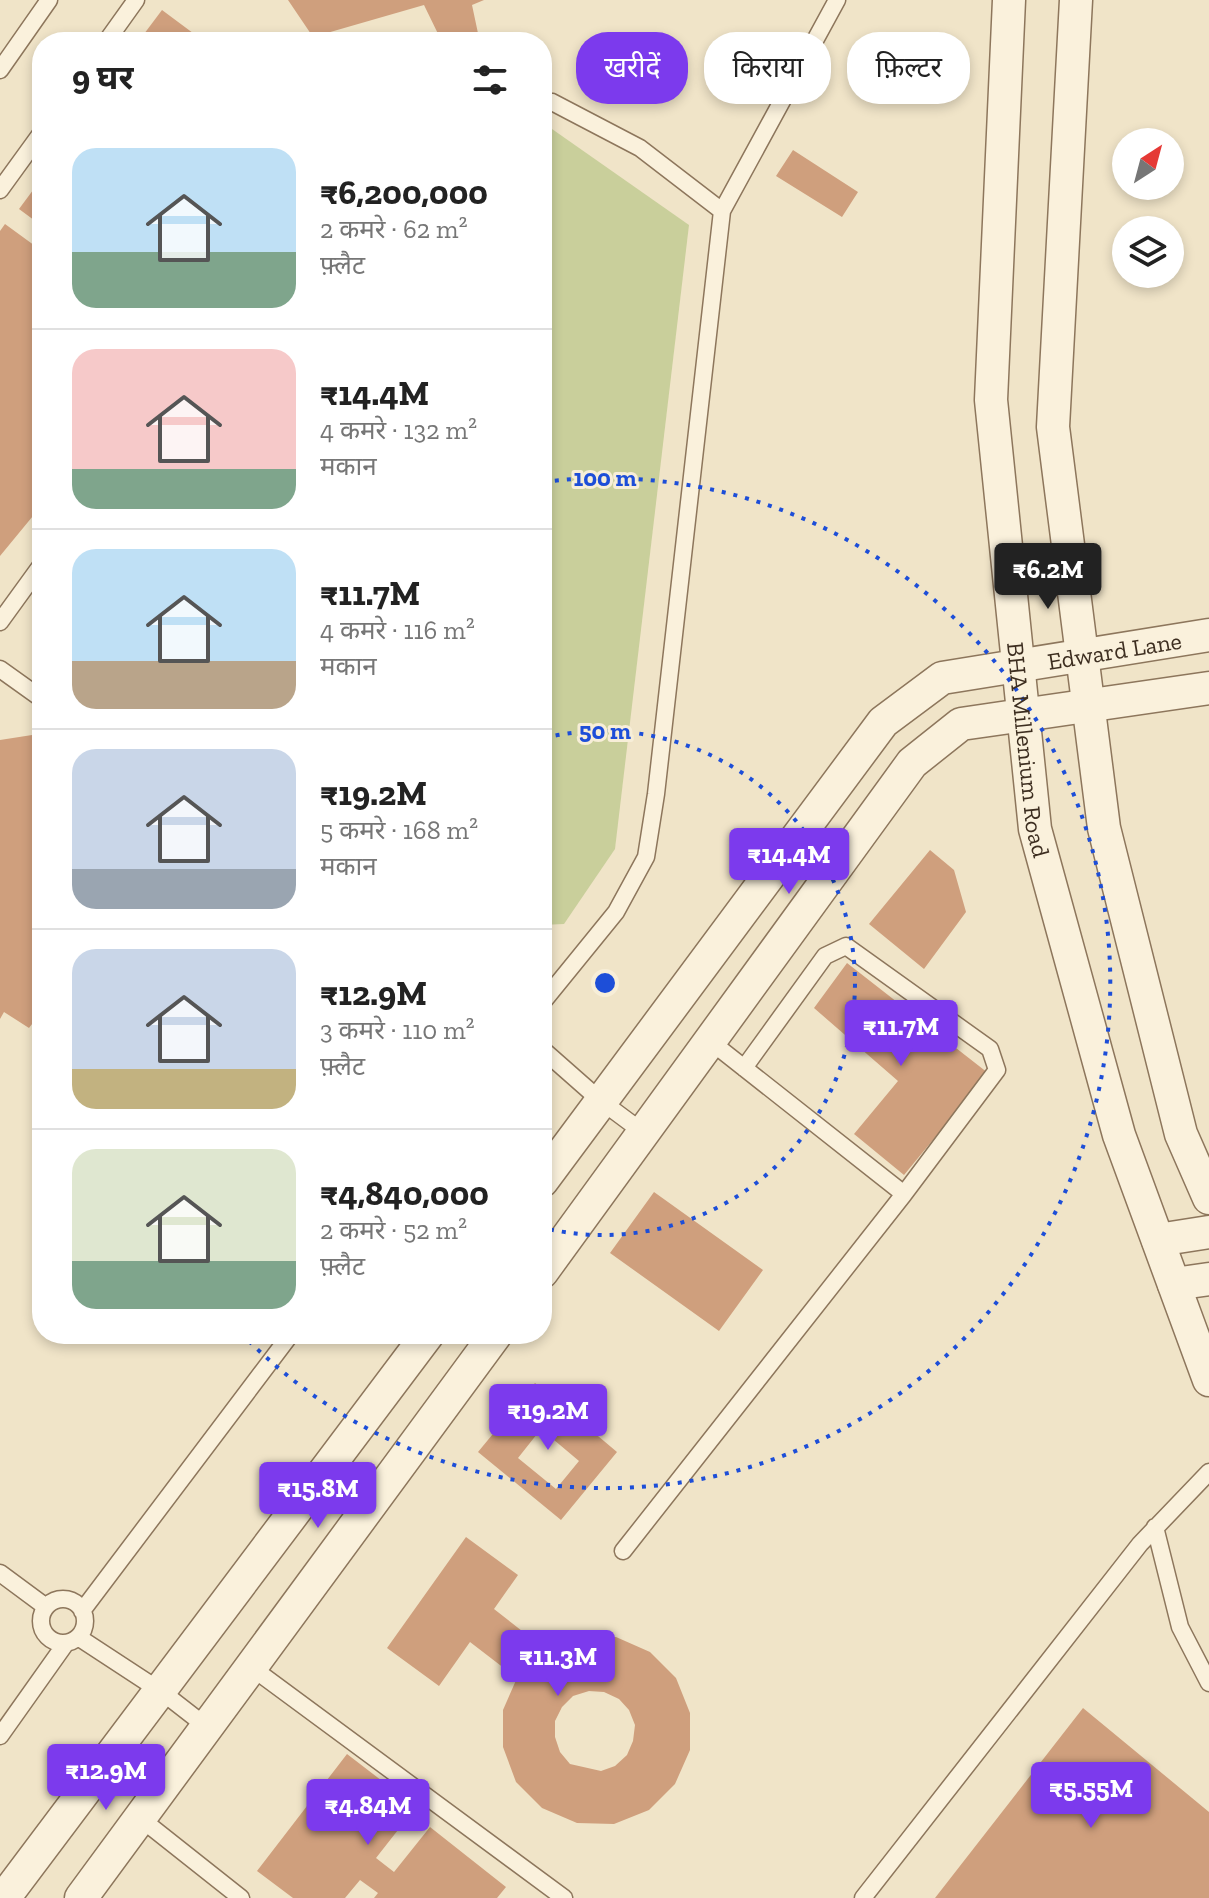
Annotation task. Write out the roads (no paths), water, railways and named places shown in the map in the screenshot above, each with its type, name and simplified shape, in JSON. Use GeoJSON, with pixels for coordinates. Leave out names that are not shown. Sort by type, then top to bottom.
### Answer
{"type":"FeatureCollection","features":[{"type":"Feature","properties":{"kind":"street","name":"BHA Millenium Road"},"geometry":{"type":"LineString","coordinates":[[1009,0],[991,400],[1035,829],[1119,1135],[1209,1380]]}},
{"type":"Feature","properties":{"kind":"street"},"geometry":{"type":"LineString","coordinates":[[1076,0],[1053,427],[1104,828],[1181,1134],[1209,1198]]}},
{"type":"Feature","properties":{"kind":"street","name":"Edward Lane"},"geometry":{"type":"LineString","coordinates":[[552,1167],[883,722],[942,678],[1209,635]]}},
{"type":"Feature","properties":{"kind":"street","name":"Edward Lane"},"geometry":{"type":"LineString","coordinates":[[552,1258],[912,763],[961,724],[1209,688]]}},
{"type":"Feature","properties":{"kind":"street"},"geometry":{"type":"LineString","coordinates":[[1158,1240],[1209,1232]]}},
{"type":"Feature","properties":{"kind":"street"},"geometry":{"type":"LineString","coordinates":[[1174,1284],[1209,1279]]}},
{"type":"Feature","properties":{"kind":"street"},"geometry":{"type":"LineString","coordinates":[[4,1898],[162,1692],[421,1344]]}},
{"type":"Feature","properties":{"kind":"street"},"geometry":{"type":"LineString","coordinates":[[81,1898],[489,1344]]}},
{"type":"Feature","properties":{"kind":"lane"},"geometry":{"type":"LineString","coordinates":[[0,70],[49,0]]}},
{"type":"Feature","properties":{"kind":"lane"},"geometry":{"type":"LineString","coordinates":[[113,32],[136,0]]}},
{"type":"Feature","properties":{"kind":"lane"},"geometry":{"type":"LineString","coordinates":[[552,991],[616,912],[646,857],[656,794],[722,211],[837,0]]}},
{"type":"Feature","properties":{"kind":"lane"},"geometry":{"type":"LineString","coordinates":[[552,102],[640,148],[722,211]]}},
{"type":"Feature","properties":{"kind":"lane"},"geometry":{"type":"LineString","coordinates":[[0,190],[32,146]]}},
{"type":"Feature","properties":{"kind":"lane"},"geometry":{"type":"LineString","coordinates":[[0,622],[32,578]]}},
{"type":"Feature","properties":{"kind":"lane"},"geometry":{"type":"LineString","coordinates":[[0,669],[32,692]]}},
{"type":"Feature","properties":{"kind":"lane"},"geometry":{"type":"LineString","coordinates":[[623,1551],[904,1194],[997,1070],[990,1049],[846,946],[825,956],[744,1068]]}},
{"type":"Feature","properties":{"kind":"lane"},"geometry":{"type":"LineString","coordinates":[[710,1041],[904,1194]]}},
{"type":"Feature","properties":{"kind":"lane"},"geometry":{"type":"LineString","coordinates":[[552,1058],[601,1101],[644,1133]]}},
{"type":"Feature","properties":{"kind":"lane"},"geometry":{"type":"LineString","coordinates":[[82,1611],[283,1344]]}},
{"type":"Feature","properties":{"kind":"lane"},"geometry":{"type":"LineString","coordinates":[[885,1898],[867,1892],[1155,1527],[1209,1472]]}},
{"type":"Feature","properties":{"kind":"lane"},"geometry":{"type":"LineString","coordinates":[[1155,1527],[1180,1627],[1209,1683]]}},
{"type":"Feature","properties":{"kind":"lane"},"geometry":{"type":"LineString","coordinates":[[0,1573],[46,1607]]}},
{"type":"Feature","properties":{"kind":"lane"},"geometry":{"type":"LineString","coordinates":[[0,1736],[72,1640],[85,1624],[82,1611],[65,1599],[46,1607],[41,1621],[46,1635],[72,1640],[162,1692],[207,1727]]}},
{"type":"Feature","properties":{"kind":"lane"},"geometry":{"type":"LineString","coordinates":[[251,1667],[564,1898]]}},
{"type":"Feature","properties":{"kind":"lane"},"geometry":{"type":"LineString","coordinates":[[140,1818],[241,1898]]}}]}
